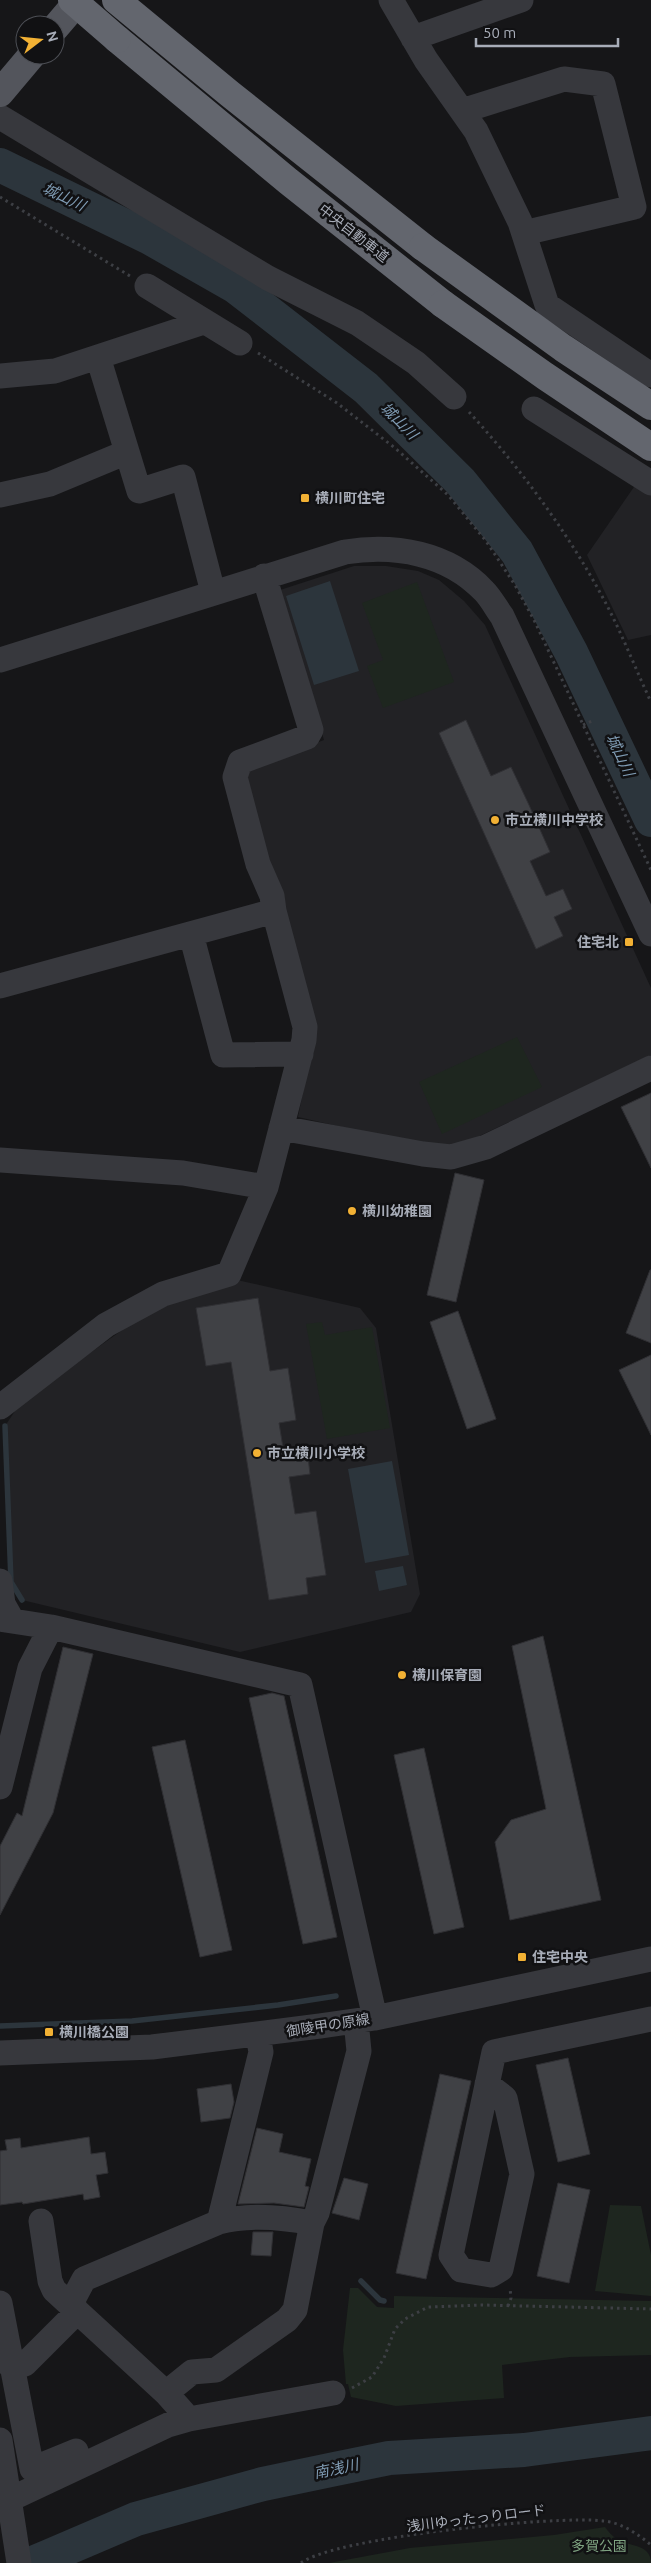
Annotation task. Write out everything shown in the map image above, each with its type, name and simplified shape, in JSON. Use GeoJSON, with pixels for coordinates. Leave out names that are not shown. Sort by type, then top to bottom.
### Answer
{"type":"FeatureCollection","features":[{"type":"Feature","properties":{"kind":"highway","name":"中央自動車道"},"geometry":{"type":"LineString","coordinates":[[72,0],[288,181],[443,304],[544,376],[651,447]]}},
{"type":"Feature","properties":{"kind":"highway"},"geometry":{"type":"LineString","coordinates":[[126,9],[423,248],[563,348],[651,406]]}},
{"type":"Feature","properties":{"kind":"main road"},"geometry":{"type":"LineString","coordinates":[[65,16],[79,0]]}},
{"type":"Feature","properties":{"kind":"main road"},"geometry":{"type":"LineString","coordinates":[[0,93],[24,65]]}},
{"type":"Feature","properties":{"kind":"street"},"geometry":{"type":"LineString","coordinates":[[391,0],[413,38],[476,131],[524,233],[548,305],[651,375]]}},
{"type":"Feature","properties":{"kind":"street"},"geometry":{"type":"LineString","coordinates":[[413,38],[521,0]]}},
{"type":"Feature","properties":{"kind":"street"},"geometry":{"type":"LineString","coordinates":[[462,111],[564,79],[603,84],[634,207],[524,233]]}},
{"type":"Feature","properties":{"kind":"street"},"geometry":{"type":"LineString","coordinates":[[0,117],[268,278],[358,323],[416,363],[454,397]]}},
{"type":"Feature","properties":{"kind":"street"},"geometry":{"type":"LineString","coordinates":[[147,286],[240,343]]}},
{"type":"Feature","properties":{"kind":"street"},"geometry":{"type":"LineString","coordinates":[[0,376],[55,372],[204,322]]}},
{"type":"Feature","properties":{"kind":"street"},"geometry":{"type":"LineString","coordinates":[[98,357],[138,491],[183,477],[213,592]]}},
{"type":"Feature","properties":{"kind":"street"},"geometry":{"type":"LineString","coordinates":[[534,409],[651,483]]}},
{"type":"Feature","properties":{"kind":"street"},"geometry":{"type":"LineString","coordinates":[[0,495],[50,484],[127,452]]}},
{"type":"Feature","properties":{"kind":"street"},"geometry":{"type":"LineString","coordinates":[[0,660],[345,552],[368,548],[387,548],[412,552],[450,565],[485,592],[502,616],[651,934]]}},
{"type":"Feature","properties":{"kind":"street"},"geometry":{"type":"LineString","coordinates":[[0,1405],[106,1325],[163,1294],[229,1274],[266,1187],[301,1054],[305,1027],[274,911],[272,896],[258,864],[235,777],[240,762],[307,736],[311,730],[264,576]]}},
{"type":"Feature","properties":{"kind":"street"},"geometry":{"type":"LineString","coordinates":[[0,986],[274,911]]}},
{"type":"Feature","properties":{"kind":"street"},"geometry":{"type":"LineString","coordinates":[[191,934],[222,1055],[301,1054]]}},
{"type":"Feature","properties":{"kind":"street"},"geometry":{"type":"LineString","coordinates":[[281,1128],[423,1154],[451,1157],[486,1147],[651,1068]]}},
{"type":"Feature","properties":{"kind":"street"},"geometry":{"type":"LineString","coordinates":[[0,1160],[183,1173],[266,1187]]}},
{"type":"Feature","properties":{"kind":"street"},"geometry":{"type":"LineString","coordinates":[[0,1581],[6,1620],[51,1627],[300,1685],[365,2019],[359,2051],[317,2213],[312,2223],[295,2310],[291,2315],[216,2370],[192,2372],[166,2393]]}},
{"type":"Feature","properties":{"kind":"street"},"geometry":{"type":"LineString","coordinates":[[2,1775],[30,1668],[51,1627]]}},
{"type":"Feature","properties":{"kind":"street","name":"御陵甲の原線"},"geometry":{"type":"LineString","coordinates":[[0,2053],[152,2046],[258,2035],[365,2019],[651,1960]]}},
{"type":"Feature","properties":{"kind":"street"},"geometry":{"type":"LineString","coordinates":[[488,2084],[505,2098],[522,2174],[501,2269],[492,2275],[461,2270],[450,2255],[494,2052],[651,2019]]}},
{"type":"Feature","properties":{"kind":"street"},"geometry":{"type":"LineString","coordinates":[[219,2222],[261,2052],[258,2035]]}},
{"type":"Feature","properties":{"kind":"street"},"geometry":{"type":"LineString","coordinates":[[11,2367],[25,2364],[73,2316],[74,2298],[84,2279],[219,2222],[250,2216],[312,2223]]}},
{"type":"Feature","properties":{"kind":"street"},"geometry":{"type":"LineString","coordinates":[[42,2221],[50,2281],[54,2290],[74,2306],[166,2393],[178,2422]]}},
{"type":"Feature","properties":{"kind":"street"},"geometry":{"type":"LineString","coordinates":[[0,2303],[32,2469],[132,2427],[178,2422],[333,2394]]}},
{"type":"Feature","properties":{"kind":"street"},"geometry":{"type":"LineString","coordinates":[[6,2504],[178,2422]]}},
{"type":"Feature","properties":{"kind":"street"},"geometry":{"type":"LineString","coordinates":[[0,2440],[6,2504],[19,2563]]}},
{"type":"Feature","properties":{"kind":"path"},"geometry":{"type":"LineString","coordinates":[[0,198],[147,286]]}},
{"type":"Feature","properties":{"kind":"path"},"geometry":{"type":"LineString","coordinates":[[454,397],[517,470],[576,553],[603,599],[651,702]]}},
{"type":"Feature","properties":{"kind":"path"},"geometry":{"type":"LineString","coordinates":[[511,588],[515,586]]}},
{"type":"Feature","properties":{"kind":"path"},"geometry":{"type":"LineString","coordinates":[[530,624],[535,622]]}},
{"type":"Feature","properties":{"kind":"path"},"geometry":{"type":"LineString","coordinates":[[583,725],[592,722]]}},
{"type":"Feature","properties":{"kind":"path"},"geometry":{"type":"LineString","coordinates":[[333,2394],[349,2390],[372,2377],[384,2358],[395,2329],[405,2319],[428,2307],[482,2305],[651,2309]]}},
{"type":"Feature","properties":{"kind":"path","name":"浅川ゆったっりロード"},"geometry":{"type":"LineString","coordinates":[[301,2563],[317,2554],[365,2543],[560,2519],[606,2521],[636,2533],[651,2545]]}},
{"type":"Feature","properties":{"kind":"shaded area"},"geometry":{"type":"Polygon","coordinates":[[[636,484],[651,494],[651,635],[628,640],[587,555],[636,484]]]}},
{"type":"Feature","properties":{"kind":"shaded area"},"geometry":{"type":"Polygon","coordinates":[[[354,566],[386,566],[418,571],[439,580],[464,601],[485,625],[651,988],[651,1055],[473,1139],[447,1147],[421,1145],[298,1117],[315,1032],[246,780],[250,768],[324,740],[277,591],[354,566]]]}},
{"type":"Feature","properties":{"kind":"shaded area"},"geometry":{"type":"Polygon","coordinates":[[[330,581],[359,671],[314,685],[286,596],[330,581]]]}},
{"type":"Feature","properties":{"kind":"shaded area"},"geometry":{"type":"Polygon","coordinates":[[[237,1280],[360,1308],[376,1328],[420,1594],[411,1612],[240,1652],[22,1600],[11,1582],[5,1426],[21,1402],[135,1321],[175,1298],[237,1280]]]}},
{"type":"Feature","properties":{"kind":"shaded area"},"geometry":{"type":"Polygon","coordinates":[[[392,1461],[409,1555],[365,1563],[348,1469],[392,1461]]]}},
{"type":"Feature","properties":{"kind":"shaded area"},"geometry":{"type":"Polygon","coordinates":[[[403,1566],[407,1585],[379,1591],[375,1571],[403,1566]]]}},
{"type":"Feature","properties":{"kind":"green space"},"geometry":{"type":"Polygon","coordinates":[[[417,582],[454,682],[383,708],[367,666],[383,660],[362,603],[417,582]]]}},
{"type":"Feature","properties":{"kind":"green space"},"geometry":{"type":"Polygon","coordinates":[[[517,1037],[542,1087],[442,1134],[419,1082],[517,1037]]]}},
{"type":"Feature","properties":{"kind":"green space"},"geometry":{"type":"Polygon","coordinates":[[[322,1322],[325,1335],[372,1327],[390,1428],[327,1439],[306,1324],[322,1322]]]}},
{"type":"Feature","properties":{"kind":"green space"},"geometry":{"type":"Polygon","coordinates":[[[610,2205],[641,2206],[651,2255],[651,2296],[595,2291],[610,2205]]]}},
{"type":"Feature","properties":{"kind":"green space"},"geometry":{"type":"Polygon","coordinates":[[[350,2288],[358,2288],[377,2307],[394,2308],[394,2296],[651,2301],[651,2355],[570,2357],[502,2365],[504,2398],[396,2406],[351,2397],[348,2384],[346,2384],[343,2350],[350,2288]]]}},
{"type":"Feature","properties":{"kind":"green space","name":"多賀公園"},"geometry":{"type":"Polygon","coordinates":[[[605,2527],[622,2542],[648,2552],[651,2563],[329,2563],[410,2548],[554,2535],[605,2527]]]}},
{"type":"Feature","properties":{"kind":"building"},"geometry":{"type":"Polygon","coordinates":[[[466,720],[491,776],[511,767],[529,805],[550,852],[530,861],[546,896],[563,889],[572,909],[554,917],[563,936],[536,949],[439,733],[466,720]]]}},
{"type":"Feature","properties":{"kind":"building"},"geometry":{"type":"Polygon","coordinates":[[[651,1093],[651,1168],[621,1107],[651,1093]]]}},
{"type":"Feature","properties":{"kind":"building"},"geometry":{"type":"Polygon","coordinates":[[[455,1173],[484,1180],[456,1302],[427,1295],[455,1173]]]}},
{"type":"Feature","properties":{"kind":"building"},"geometry":{"type":"Polygon","coordinates":[[[651,1270],[651,1343],[626,1333],[651,1270]]]}},
{"type":"Feature","properties":{"kind":"building"},"geometry":{"type":"Polygon","coordinates":[[[258,1298],[270,1371],[288,1368],[296,1420],[279,1423],[285,1460],[308,1457],[310,1474],[289,1477],[295,1514],[316,1511],[326,1575],[306,1578],[308,1594],[269,1600],[231,1362],[206,1366],[196,1308],[258,1298]]]}},
{"type":"Feature","properties":{"kind":"building"},"geometry":{"type":"Polygon","coordinates":[[[458,1311],[496,1419],[467,1429],[430,1322],[458,1311]]]}},
{"type":"Feature","properties":{"kind":"building"},"geometry":{"type":"Polygon","coordinates":[[[651,1355],[651,1435],[619,1370],[651,1355]]]}},
{"type":"Feature","properties":{"kind":"building"},"geometry":{"type":"Polygon","coordinates":[[[543,1636],[601,1900],[510,1920],[495,1842],[511,1820],[546,1809],[512,1646],[543,1636]]]}},
{"type":"Feature","properties":{"kind":"building"},"geometry":{"type":"Polygon","coordinates":[[[63,1647],[93,1654],[53,1813],[0,1915],[0,1846],[17,1813],[22,1816],[63,1647]]]}},
{"type":"Feature","properties":{"kind":"building"},"geometry":{"type":"Polygon","coordinates":[[[272,1693],[284,1696],[337,1937],[303,1944],[249,1698],[272,1693]]]}},
{"type":"Feature","properties":{"kind":"building"},"geometry":{"type":"Polygon","coordinates":[[[185,1740],[232,1950],[200,1957],[152,1747],[185,1740]]]}},
{"type":"Feature","properties":{"kind":"building"},"geometry":{"type":"Polygon","coordinates":[[[424,1748],[464,1927],[434,1934],[394,1755],[424,1748]]]}},
{"type":"Feature","properties":{"kind":"building"},"geometry":{"type":"Polygon","coordinates":[[[568,2058],[590,2154],[558,2162],[536,2065],[568,2058]]]}},
{"type":"Feature","properties":{"kind":"building"},"geometry":{"type":"Polygon","coordinates":[[[440,2074],[471,2081],[426,2279],[396,2273],[440,2074]]]}},
{"type":"Feature","properties":{"kind":"building"},"geometry":{"type":"Polygon","coordinates":[[[231,2084],[234,2102],[230,2118],[201,2122],[197,2089],[231,2084]]]}},
{"type":"Feature","properties":{"kind":"building"},"geometry":{"type":"Polygon","coordinates":[[[257,2128],[283,2134],[279,2152],[311,2159],[305,2186],[309,2187],[304,2207],[274,2203],[238,2204],[257,2128]]]}},
{"type":"Feature","properties":{"kind":"building"},"geometry":{"type":"Polygon","coordinates":[[[89,2137],[91,2154],[105,2152],[108,2173],[96,2175],[100,2197],[84,2200],[83,2194],[23,2204],[22,2202],[0,2205],[0,2151],[7,2150],[5,2140],[20,2138],[21,2148],[89,2137]]]}},
{"type":"Feature","properties":{"kind":"building"},"geometry":{"type":"Polygon","coordinates":[[[344,2178],[368,2184],[359,2220],[332,2213],[344,2178]]]}},
{"type":"Feature","properties":{"kind":"building"},"geometry":{"type":"Polygon","coordinates":[[[558,2183],[590,2190],[569,2283],[537,2276],[558,2183]]]}},
{"type":"Feature","properties":{"kind":"building"},"geometry":{"type":"Polygon","coordinates":[[[253,2232],[273,2232],[271,2256],[251,2255],[253,2232]]]}},
{"type":"Feature","properties":{"kind":"waterway","name":"城山川"},"geometry":{"type":"LineString","coordinates":[[0,165],[150,238],[236,287],[366,388],[460,481],[517,552],[571,652],[651,820]]}},
{"type":"Feature","properties":{"kind":"waterway"},"geometry":{"type":"LineString","coordinates":[[5,1426],[11,1582],[22,1600]]}},
{"type":"Feature","properties":{"kind":"waterway"},"geometry":{"type":"LineString","coordinates":[[0,2026],[132,2021],[278,2005],[336,1996]]}},
{"type":"Feature","properties":{"kind":"waterway"},"geometry":{"type":"LineString","coordinates":[[361,2281],[380,2300],[384,2301]]}},
{"type":"Feature","properties":{"kind":"waterway","name":"南浅川"},"geometry":{"type":"LineString","coordinates":[[33,2563],[136,2519],[263,2484],[389,2458],[524,2450],[651,2433]]}},
{"type":"Feature","properties":{"kind":"place","name":"横川町住宅"},"geometry":{"type":"Point","coordinates":[305,498]}},
{"type":"Feature","properties":{"kind":"place","name":"市立横川中学校"},"geometry":{"type":"Point","coordinates":[495,820]}},
{"type":"Feature","properties":{"kind":"place","name":"住宅北"},"geometry":{"type":"Point","coordinates":[629,942]}},
{"type":"Feature","properties":{"kind":"place","name":"横川幼稚園"},"geometry":{"type":"Point","coordinates":[352,1211]}},
{"type":"Feature","properties":{"kind":"place","name":"市立横川小学校"},"geometry":{"type":"Point","coordinates":[257,1453]}},
{"type":"Feature","properties":{"kind":"place","name":"横川保育園"},"geometry":{"type":"Point","coordinates":[402,1675]}},
{"type":"Feature","properties":{"kind":"place","name":"住宅中央"},"geometry":{"type":"Point","coordinates":[522,1957]}},
{"type":"Feature","properties":{"kind":"place","name":"横川橋公園"},"geometry":{"type":"Point","coordinates":[49,2032]}}]}
